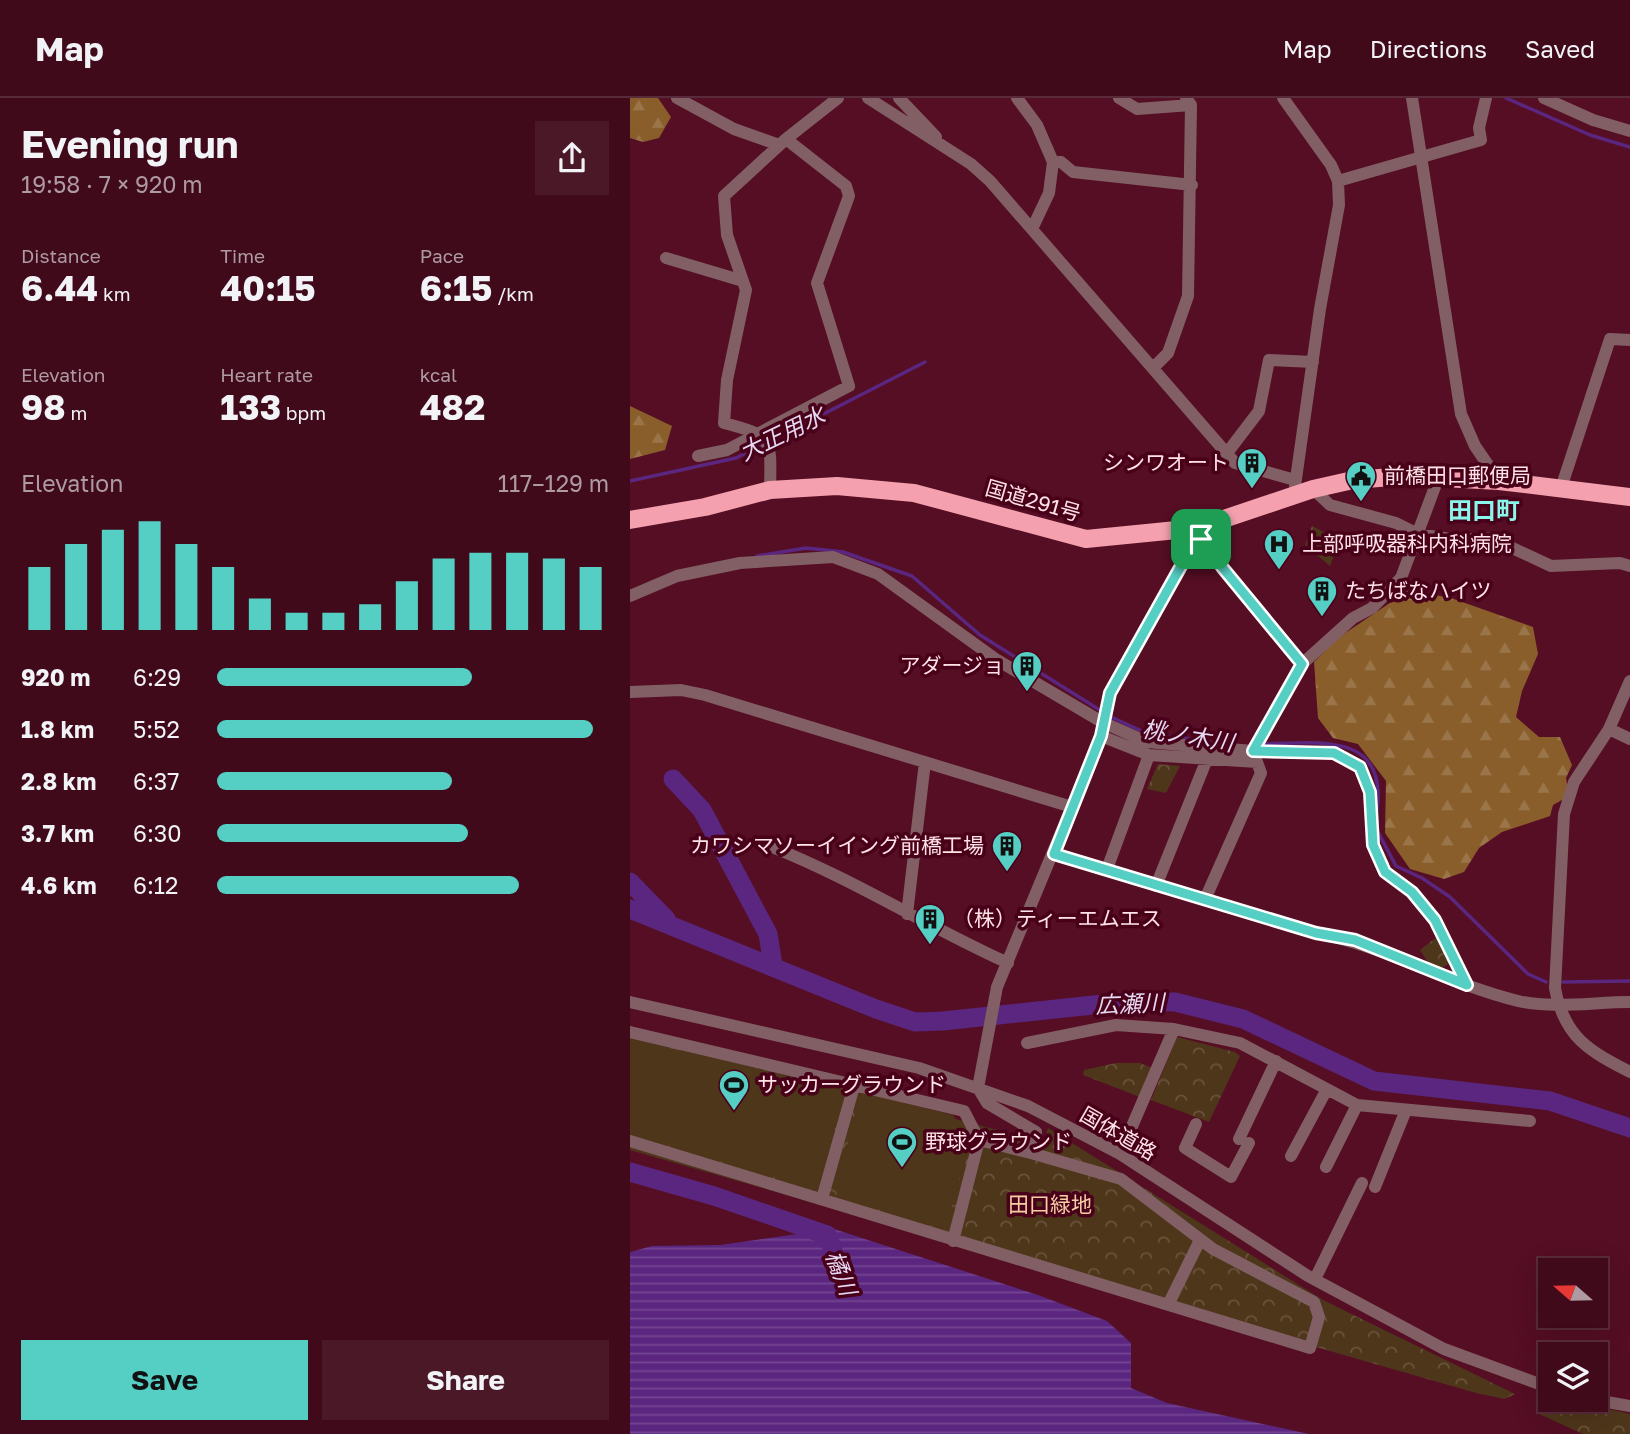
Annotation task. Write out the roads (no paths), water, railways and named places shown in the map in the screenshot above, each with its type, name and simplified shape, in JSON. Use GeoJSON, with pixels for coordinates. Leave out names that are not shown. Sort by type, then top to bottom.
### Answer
{"type":"FeatureCollection","features":[{"type":"Feature","properties":{"kind":"highway","name":"国道291号"},"geometry":{"type":"LineString","coordinates":[[630,520],[705,507],[770,490],[837,486],[914,493],[1086,539],[1197,528],[1295,487],[1313,489],[1353,480],[1439,476],[1630,498]]}},
{"type":"Feature","properties":{"kind":"street"},"geometry":{"type":"LineString","coordinates":[[677,98],[734,129],[782,142],[846,186],[849,195],[817,283],[849,386],[761,435],[727,450],[698,456]]}},
{"type":"Feature","properties":{"kind":"street"},"geometry":{"type":"LineString","coordinates":[[770,490],[770,451],[761,435],[724,422],[727,380],[746,290],[727,235],[724,196],[782,142],[838,98]]}},
{"type":"Feature","properties":{"kind":"street"},"geometry":{"type":"LineString","coordinates":[[868,98],[945,147],[990,181],[1235,463],[1295,487],[1339,205],[1338,181],[1331,165],[1283,98]]}},
{"type":"Feature","properties":{"kind":"street"},"geometry":{"type":"LineString","coordinates":[[899,98],[945,147]]}},
{"type":"Feature","properties":{"kind":"street"},"geometry":{"type":"LineString","coordinates":[[1017,98],[1037,125],[1054,162],[1049,193],[1032,229]]}},
{"type":"Feature","properties":{"kind":"street"},"geometry":{"type":"LineString","coordinates":[[1119,98],[1137,109],[1188,101],[1192,185],[1188,296],[1168,353],[1154,367]]}},
{"type":"Feature","properties":{"kind":"street"},"geometry":{"type":"LineString","coordinates":[[1412,98],[1461,414],[1481,457],[1499,481]]}},
{"type":"Feature","properties":{"kind":"street"},"geometry":{"type":"LineString","coordinates":[[1338,181],[1480,140],[1479,128],[1486,98]]}},
{"type":"Feature","properties":{"kind":"street"},"geometry":{"type":"LineString","coordinates":[[1544,98],[1592,120],[1630,131]]}},
{"type":"Feature","properties":{"kind":"street"},"geometry":{"type":"LineString","coordinates":[[1054,162],[1061,162],[1073,172],[1192,185]]}},
{"type":"Feature","properties":{"kind":"street"},"geometry":{"type":"LineString","coordinates":[[666,258],[743,281]]}},
{"type":"Feature","properties":{"kind":"street"},"geometry":{"type":"LineString","coordinates":[[1561,488],[1610,339],[1630,340]]}},
{"type":"Feature","properties":{"kind":"street"},"geometry":{"type":"LineString","coordinates":[[1227,453],[1259,411],[1269,360],[1313,362]]}},
{"type":"Feature","properties":{"kind":"street"},"geometry":{"type":"LineString","coordinates":[[1253,751],[1302,664],[1353,618],[1372,608],[1401,578],[1439,476]]}},
{"type":"Feature","properties":{"kind":"street"},"geometry":{"type":"LineString","coordinates":[[1313,489],[1330,505],[1396,523],[1418,534],[1457,540],[1490,538],[1551,566],[1620,563],[1630,566]]}},
{"type":"Feature","properties":{"kind":"street"},"geometry":{"type":"LineString","coordinates":[[1197,528],[1222,567],[1302,664]]}},
{"type":"Feature","properties":{"kind":"street"},"geometry":{"type":"LineString","coordinates":[[1031,1153],[1036,1132],[986,1102],[978,1088],[997,987],[1101,736],[1110,693],[1195,541],[1197,528]]}},
{"type":"Feature","properties":{"kind":"street"},"geometry":{"type":"LineString","coordinates":[[630,596],[677,576],[740,563],[833,557],[878,574],[997,660],[1102,722],[1147,742],[1253,751],[1334,753],[1360,767],[1370,792],[1373,845],[1385,872],[1412,892],[1435,920],[1467,985]]}},
{"type":"Feature","properties":{"kind":"street"},"geometry":{"type":"LineString","coordinates":[[1630,681],[1609,729],[1574,782],[1564,814],[1555,988],[1558,1003],[1580,1042],[1590,1052],[1630,1072]]}},
{"type":"Feature","properties":{"kind":"street"},"geometry":{"type":"LineString","coordinates":[[630,692],[693,692],[1072,807]]}},
{"type":"Feature","properties":{"kind":"street"},"geometry":{"type":"LineString","coordinates":[[1609,729],[1630,739]]}},
{"type":"Feature","properties":{"kind":"street"},"geometry":{"type":"LineString","coordinates":[[1101,736],[1149,755],[1257,762],[1261,773],[1206,897]]}},
{"type":"Feature","properties":{"kind":"street"},"geometry":{"type":"LineString","coordinates":[[1107,869],[1149,755]]}},
{"type":"Feature","properties":{"kind":"street"},"geometry":{"type":"LineString","coordinates":[[1156,886],[1207,759]]}},
{"type":"Feature","properties":{"kind":"street"},"geometry":{"type":"LineString","coordinates":[[907,914],[925,762]]}},
{"type":"Feature","properties":{"kind":"street"},"geometry":{"type":"LineString","coordinates":[[772,847],[824,867],[907,914],[1008,963]]}},
{"type":"Feature","properties":{"kind":"street"},"geometry":{"type":"LineString","coordinates":[[1054,854],[1156,886],[1206,897],[1316,933],[1355,940],[1467,985],[1521,1002],[1630,1002]]}},
{"type":"Feature","properties":{"kind":"street","name":"国体道路"},"geometry":{"type":"LineString","coordinates":[[630,1002],[919,1068],[1028,1106],[1120,1154],[1315,1279],[1444,1349],[1538,1384]]}},
{"type":"Feature","properties":{"kind":"street"},"geometry":{"type":"LineString","coordinates":[[1027,1044],[1116,1025],[1174,1029],[1240,1043],[1357,1105],[1530,1121]]}},
{"type":"Feature","properties":{"kind":"street"},"geometry":{"type":"LineString","coordinates":[[1120,1154],[1174,1029]]}},
{"type":"Feature","properties":{"kind":"street"},"geometry":{"type":"LineString","coordinates":[[630,1032],[964,1111],[979,1140],[953,1241]]}},
{"type":"Feature","properties":{"kind":"street"},"geometry":{"type":"LineString","coordinates":[[1196,1124],[1185,1148],[1231,1177],[1276,1061]]}},
{"type":"Feature","properties":{"kind":"street"},"geometry":{"type":"LineString","coordinates":[[822,1199],[854,1086]]}},
{"type":"Feature","properties":{"kind":"street"},"geometry":{"type":"LineString","coordinates":[[1291,1156],[1327,1089]]}},
{"type":"Feature","properties":{"kind":"street"},"geometry":{"type":"LineString","coordinates":[[1326,1167],[1357,1105]]}},
{"type":"Feature","properties":{"kind":"street"},"geometry":{"type":"LineString","coordinates":[[1315,1279],[1406,1110]]}},
{"type":"Feature","properties":{"kind":"street"},"geometry":{"type":"LineString","coordinates":[[630,1141],[953,1241],[1170,1303],[1310,1348],[1319,1317],[1314,1302],[1200,1240],[1121,1179],[979,1140]]}},
{"type":"Feature","properties":{"kind":"street"},"geometry":{"type":"LineString","coordinates":[[1170,1303],[1200,1240]]}},
{"type":"Feature","properties":{"kind":"street"},"geometry":{"type":"LineString","coordinates":[[1608,1402],[1630,1406]]}},
{"type":"Feature","properties":{"kind":"water"},"geometry":{"type":"Polygon","coordinates":[[[834,1229],[1038,1295],[1107,1321],[1131,1343],[1131,1388],[1167,1403],[1309,1434],[630,1434],[630,1252],[652,1246],[720,1245],[834,1229]]]}},
{"type":"Feature","properties":{"kind":"waterway","name":"大正用水"},"geometry":{"type":"LineString","coordinates":[[1506,98],[1590,135],[1630,147]]}},
{"type":"Feature","properties":{"kind":"waterway","name":"大正用水"},"geometry":{"type":"LineString","coordinates":[[769,442],[925,362]]}},
{"type":"Feature","properties":{"kind":"waterway","name":"大正用水"},"geometry":{"type":"LineString","coordinates":[[630,481],[736,458],[762,445]]}},
{"type":"Feature","properties":{"kind":"waterway","name":"桃ノ木川"},"geometry":{"type":"LineString","coordinates":[[757,556],[806,548],[843,552],[912,576],[980,635],[1103,712]]}},
{"type":"Feature","properties":{"kind":"waterway","name":"桃ノ木川"},"geometry":{"type":"LineString","coordinates":[[1109,716],[1148,734],[1209,741]]}},
{"type":"Feature","properties":{"kind":"waterway","name":"桃ノ木川"},"geometry":{"type":"LineString","coordinates":[[1262,744],[1325,743],[1360,754],[1371,766],[1377,784],[1377,810]]}},
{"type":"Feature","properties":{"kind":"waterway"},"geometry":{"type":"LineString","coordinates":[[673,779],[702,810],[768,934],[773,965]]}},
{"type":"Feature","properties":{"kind":"waterway","name":"桃ノ木川"},"geometry":{"type":"LineString","coordinates":[[1378,832],[1396,866],[1422,878],[1450,897],[1528,974],[1546,982]]}},
{"type":"Feature","properties":{"kind":"waterway"},"geometry":{"type":"LineString","coordinates":[[630,882],[666,919]]}},
{"type":"Feature","properties":{"kind":"waterway","name":"広瀬川"},"geometry":{"type":"LineString","coordinates":[[630,909],[876,1009],[915,1022],[1131,1001],[1175,1002],[1243,1019],[1374,1081],[1550,1101],[1630,1128]]}},
{"type":"Feature","properties":{"kind":"waterway","name":"桃ノ木川"},"geometry":{"type":"LineString","coordinates":[[1563,982],[1630,981]]}},
{"type":"Feature","properties":{"kind":"waterway","name":"橘川"},"geometry":{"type":"LineString","coordinates":[[630,1172],[714,1196],[827,1235],[833,1250]]}},
{"type":"Feature","properties":{"kind":"place","name":"シンワオート"},"geometry":{"type":"Point","coordinates":[1252,490]}},
{"type":"Feature","properties":{"kind":"place","name":"前橋田口郵便局"},"geometry":{"type":"Point","coordinates":[1361,503]}},
{"type":"Feature","properties":{"kind":"place","name":"上部呼吸器科内科病院"},"geometry":{"type":"Point","coordinates":[1279,571]}},
{"type":"Feature","properties":{"kind":"place","name":"たちばなハイツ"},"geometry":{"type":"Point","coordinates":[1322,618]}},
{"type":"Feature","properties":{"kind":"place","name":"アダージョ"},"geometry":{"type":"Point","coordinates":[1027,693]}},
{"type":"Feature","properties":{"kind":"place","name":"カワシマソーイイング前橋工場"},"geometry":{"type":"Point","coordinates":[1007,873]}},
{"type":"Feature","properties":{"kind":"place","name":"（株）ティーエムエス"},"geometry":{"type":"Point","coordinates":[930,946]}},
{"type":"Feature","properties":{"kind":"place","name":"サッカーグラウンド"},"geometry":{"type":"Point","coordinates":[734,1112]}},
{"type":"Feature","properties":{"kind":"place","name":"野球グラウンド"},"geometry":{"type":"Point","coordinates":[902,1169]}},
{"type":"Feature","properties":{"kind":"district","name":"田口町"},"geometry":{"type":"Point","coordinates":[1484,511]}},
{"type":"Feature","properties":{"kind":"park label","name":"田口緑地"},"geometry":{"type":"Point","coordinates":[1050,1205]}}]}
